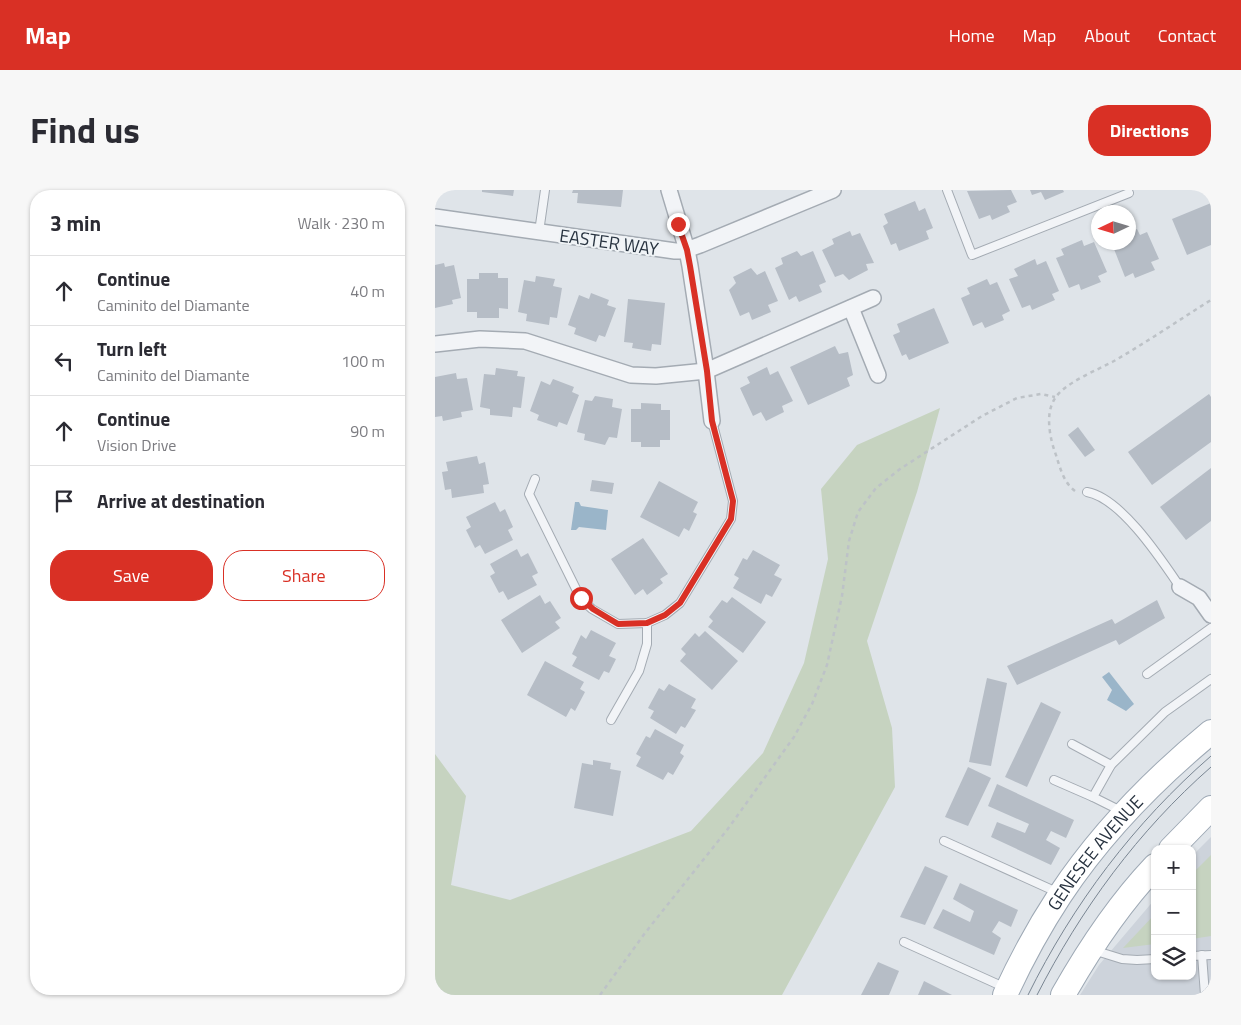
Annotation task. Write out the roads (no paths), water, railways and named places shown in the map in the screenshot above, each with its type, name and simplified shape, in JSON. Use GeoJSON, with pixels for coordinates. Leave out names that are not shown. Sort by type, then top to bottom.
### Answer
{"type":"FeatureCollection","features":[{"type":"Feature","properties":{"kind":"main road","name":"GENESEE AVENUE"},"geometry":{"type":"LineString","coordinates":[[1006,992],[1029,946],[1061,894],[1098,845],[1160,777],[1211,732]]}},
{"type":"Feature","properties":{"kind":"main road"},"geometry":{"type":"LineString","coordinates":[[1175,845],[1211,808]]}},
{"type":"Feature","properties":{"kind":"main road"},"geometry":{"type":"LineString","coordinates":[[1063,995],[1089,949],[1132,889],[1151,870]]}},
{"type":"Feature","properties":{"kind":"street"},"geometry":{"type":"LineString","coordinates":[[669,190],[687,250],[707,371],[712,421]]}},
{"type":"Feature","properties":{"kind":"street","name":"EASTER WAY"},"geometry":{"type":"LineString","coordinates":[[435,217],[675,251],[687,250],[833,190]]}},
{"type":"Feature","properties":{"kind":"street"},"geometry":{"type":"LineString","coordinates":[[435,344],[480,339],[525,341],[631,374],[656,376],[707,371],[873,298]]}},
{"type":"Feature","properties":{"kind":"street"},"geometry":{"type":"LineString","coordinates":[[851,308],[878,375]]}},
{"type":"Feature","properties":{"kind":"street"},"geometry":{"type":"LineString","coordinates":[[1181,587],[1199,598],[1209,610]]}},
{"type":"Feature","properties":{"kind":"lane"},"geometry":{"type":"LineString","coordinates":[[539,232],[545,190]]}},
{"type":"Feature","properties":{"kind":"lane"},"geometry":{"type":"LineString","coordinates":[[947,190],[972,255],[1129,193]]}},
{"type":"Feature","properties":{"kind":"lane"},"geometry":{"type":"LineString","coordinates":[[535,479],[529,494],[581,598],[593,609],[618,624],[647,623],[665,615],[680,603],[731,519],[733,501],[712,421]]}},
{"type":"Feature","properties":{"kind":"lane"},"geometry":{"type":"LineString","coordinates":[[1087,492],[1094,493],[1116,507],[1137,530],[1181,587]]}},
{"type":"Feature","properties":{"kind":"lane"},"geometry":{"type":"LineString","coordinates":[[611,720],[639,671],[647,644],[647,623]]}},
{"type":"Feature","properties":{"kind":"lane"},"geometry":{"type":"LineString","coordinates":[[1147,674],[1211,628]]}},
{"type":"Feature","properties":{"kind":"lane"},"geometry":{"type":"LineString","coordinates":[[1093,796],[1111,765],[1165,712],[1211,679]]}},
{"type":"Feature","properties":{"kind":"lane"},"geometry":{"type":"LineString","coordinates":[[1072,744],[1111,765]]}},
{"type":"Feature","properties":{"kind":"lane"},"geometry":{"type":"LineString","coordinates":[[1054,780],[1093,796],[1125,814]]}},
{"type":"Feature","properties":{"kind":"lane"},"geometry":{"type":"LineString","coordinates":[[944,841],[1061,894]]}},
{"type":"Feature","properties":{"kind":"lane"},"geometry":{"type":"LineString","coordinates":[[904,942],[1006,992]]}},
{"type":"Feature","properties":{"kind":"lane"},"geometry":{"type":"LineString","coordinates":[[1089,949],[1122,959],[1151,959]]}},
{"type":"Feature","properties":{"kind":"lane"},"geometry":{"type":"LineString","coordinates":[[1202,955],[1205,995]]}},
{"type":"Feature","properties":{"kind":"lane"},"geometry":{"type":"LineString","coordinates":[[1196,956],[1211,955]]}},
{"type":"Feature","properties":{"kind":"water"},"geometry":{"type":"Polygon","coordinates":[[[575,502],[579,502],[581,506],[608,510],[606,530],[579,527],[576,530],[571,530],[575,502]]]}},
{"type":"Feature","properties":{"kind":"water"},"geometry":{"type":"Polygon","coordinates":[[[1109,672],[1134,704],[1126,711],[1107,700],[1112,690],[1102,677],[1109,672]]]}},
{"type":"Feature","properties":{"kind":"tram line"},"geometry":{"type":"LineString","coordinates":[[1028,995],[1065,929],[1107,866],[1156,809],[1211,756]]}},
{"type":"Feature","properties":{"kind":"tram line"},"geometry":{"type":"LineString","coordinates":[[1037,995],[1072,932],[1113,873],[1159,818],[1211,767]]}}]}
